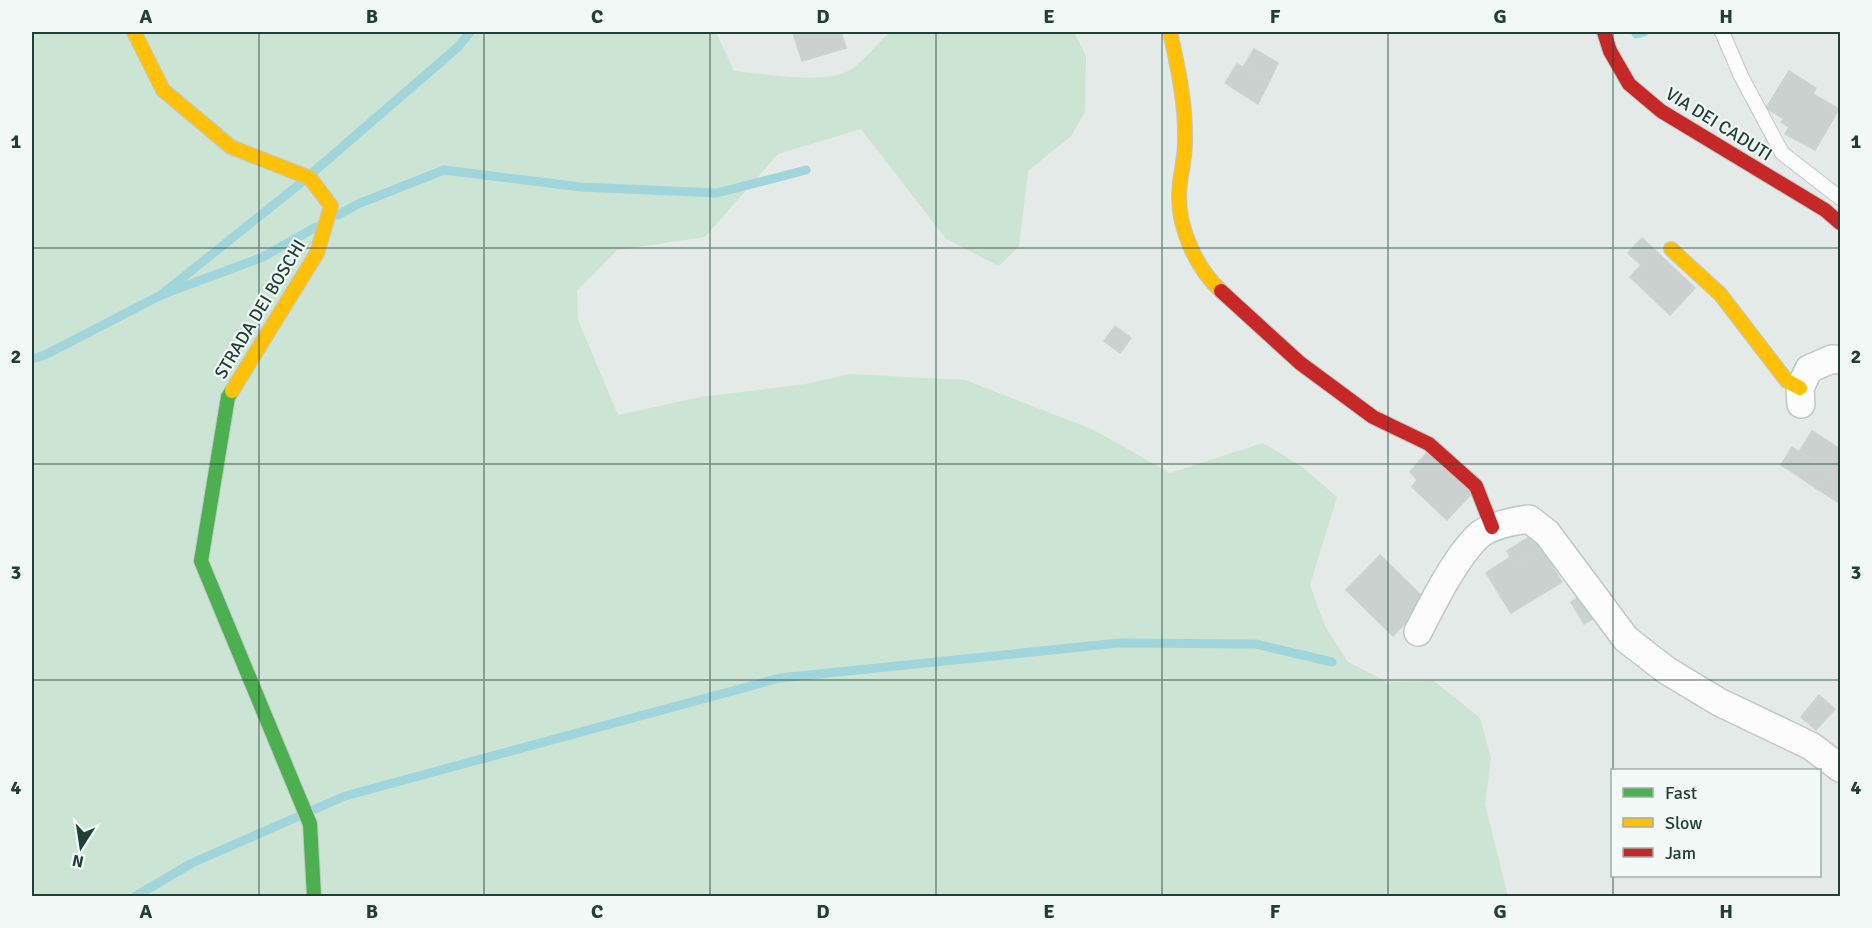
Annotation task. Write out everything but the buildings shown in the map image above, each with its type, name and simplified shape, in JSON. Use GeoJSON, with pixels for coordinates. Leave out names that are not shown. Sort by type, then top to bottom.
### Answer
{"type":"FeatureCollection","features":[{"type":"Feature","properties":{"kind":"street","name":"STRADA DEI BOSCHI"},"geometry":{"type":"LineString","coordinates":[[134,32],[163,90],[231,147],[310,178],[331,206],[317,253],[228,397],[201,561],[310,824],[314,897]]}},
{"type":"Feature","properties":{"kind":"street"},"geometry":{"type":"LineString","coordinates":[[1170,32],[1179,70],[1185,141],[1179,198],[1187,241],[1212,283],[1300,363],[1373,417],[1429,444],[1476,486],[1492,526]]}},
{"type":"Feature","properties":{"kind":"street","name":"VIA DEI CADUTI"},"geometry":{"type":"LineString","coordinates":[[1604,32],[1610,51],[1629,84],[1661,111],[1825,210],[1840,223]]}},
{"type":"Feature","properties":{"kind":"street"},"geometry":{"type":"LineString","coordinates":[[1671,249],[1694,266],[1730,302],[1787,381],[1801,396]]}},
{"type":"Feature","properties":{"kind":"street"},"geometry":{"type":"LineString","coordinates":[[1801,396],[1809,369],[1832,359],[1840,360]]}},
{"type":"Feature","properties":{"kind":"street"},"geometry":{"type":"LineString","coordinates":[[1418,632],[1439,592],[1478,535],[1512,521],[1529,519],[1546,533],[1626,639],[1666,670],[1719,702],[1811,746],[1840,768]]}},
{"type":"Feature","properties":{"kind":"lane"},"geometry":{"type":"LineString","coordinates":[[1722,32],[1741,76],[1782,153],[1840,198]]}},
{"type":"Feature","properties":{"kind":"green space"},"geometry":{"type":"Polygon","coordinates":[[[32,32],[716,32],[734,71],[810,78],[825,77],[850,70],[890,32],[1074,32],[1086,56],[1085,112],[1071,136],[1028,171],[1019,246],[999,266],[946,239],[861,129],[778,154],[705,237],[617,250],[577,291],[578,320],[618,415],[701,397],[805,384],[850,374],[965,380],[1094,430],[1170,473],[1263,443],[1301,466],[1337,497],[1310,585],[1325,626],[1348,662],[1387,682],[1434,681],[1480,718],[1491,758],[1485,804],[1508,896],[32,896],[32,32]]]}},
{"type":"Feature","properties":{"kind":"waterway"},"geometry":{"type":"LineString","coordinates":[[311,174],[458,47],[470,32]]}},
{"type":"Feature","properties":{"kind":"waterway"},"geometry":{"type":"LineString","coordinates":[[1636,34],[1644,32]]}},
{"type":"Feature","properties":{"kind":"waterway"},"geometry":{"type":"LineString","coordinates":[[338,215],[358,204],[444,170],[581,187],[717,193],[806,170]]}},
{"type":"Feature","properties":{"kind":"waterway"},"geometry":{"type":"LineString","coordinates":[[32,359],[45,355],[161,295],[301,183]]}},
{"type":"Feature","properties":{"kind":"waterway"},"geometry":{"type":"LineString","coordinates":[[161,295],[263,257],[316,227]]}},
{"type":"Feature","properties":{"kind":"waterway"},"geometry":{"type":"LineString","coordinates":[[136,896],[192,863],[345,796],[780,678],[1119,643],[1256,644],[1332,662]]}},
{"type":"Feature","properties":{"kind":"traffic: fast"},"geometry":{"type":"LineString","coordinates":[[232,391],[228,397],[201,561],[310,824],[314,896]]}},
{"type":"Feature","properties":{"kind":"traffic: slow"},"geometry":{"type":"LineString","coordinates":[[134,32],[163,90],[231,147],[310,178],[331,206],[317,253],[232,391]]}},
{"type":"Feature","properties":{"kind":"traffic: slow"},"geometry":{"type":"LineString","coordinates":[[1170,32],[1179,72],[1185,128],[1185,149],[1179,197],[1182,223],[1197,260],[1204,272],[1221,291]]}},
{"type":"Feature","properties":{"kind":"traffic: slow"},"geometry":{"type":"LineString","coordinates":[[1671,249],[1720,294],[1787,381],[1800,388]]}},
{"type":"Feature","properties":{"kind":"traffic: jam"},"geometry":{"type":"LineString","coordinates":[[1604,32],[1610,51],[1629,84],[1661,111],[1825,210],[1840,223]]}},
{"type":"Feature","properties":{"kind":"traffic: jam"},"geometry":{"type":"LineString","coordinates":[[1221,291],[1300,363],[1373,417],[1429,444],[1476,486],[1492,527]]}}]}
